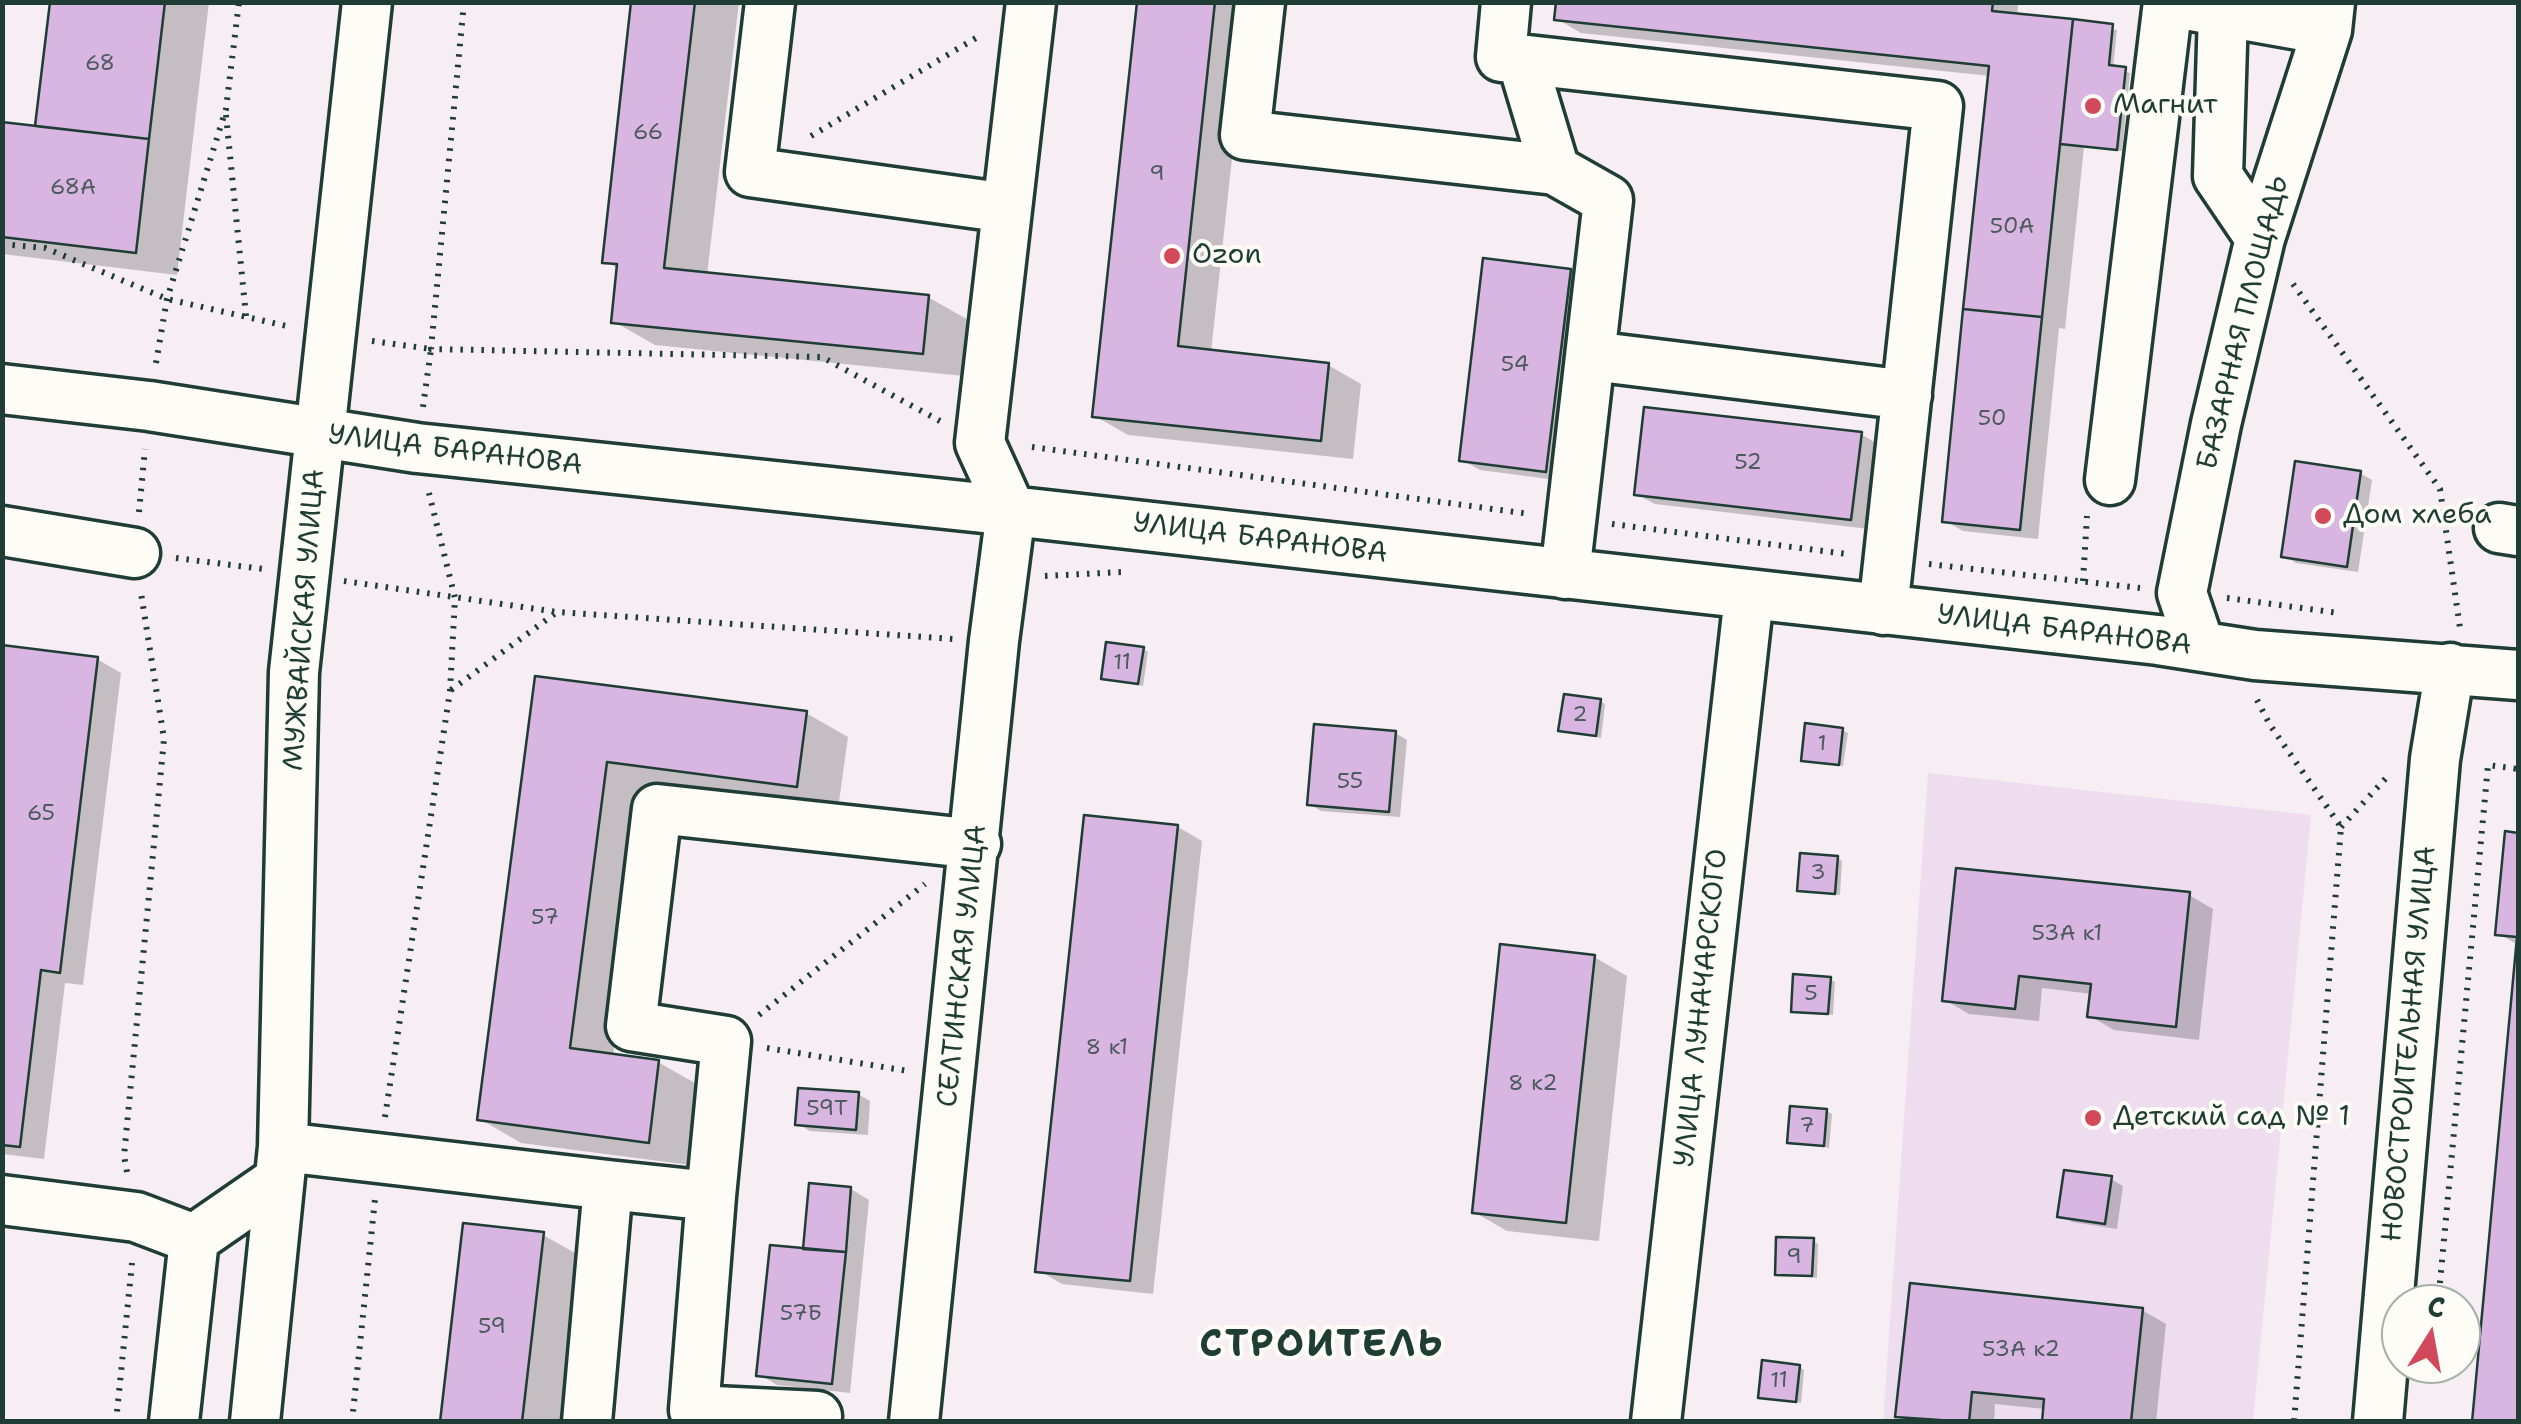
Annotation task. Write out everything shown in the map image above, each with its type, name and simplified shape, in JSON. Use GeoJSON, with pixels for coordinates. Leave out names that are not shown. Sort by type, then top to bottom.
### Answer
{"type":"FeatureCollection","features":[{"type":"Feature","properties":{"kind":"street","name":"МУЖВАЙСКАЯ УЛИЦА"},"geometry":{"type":"LineString","coordinates":[[255,1422],[281,1164],[294,672],[367,2]]}},
{"type":"Feature","properties":{"kind":"street"},"geometry":{"type":"LineString","coordinates":[[770,2],[750,172],[1008,208]]}},
{"type":"Feature","properties":{"kind":"street"},"geometry":{"type":"LineString","coordinates":[[1260,2],[1245,135],[1555,170],[1608,200],[1566,574]]}},
{"type":"Feature","properties":{"kind":"street"},"geometry":{"type":"LineString","coordinates":[[1506,2],[1501,58],[1938,106],[1883,610]]}},
{"type":"Feature","properties":{"kind":"street"},"geometry":{"type":"LineString","coordinates":[[2110,480],[2168,2],[2223,12],[2329,16]]}},
{"type":"Feature","properties":{"kind":"street"},"geometry":{"type":"LineString","coordinates":[[1011,510],[980,443],[1031,4]]}},
{"type":"Feature","properties":{"kind":"street"},"geometry":{"type":"LineString","coordinates":[[2223,12],[2218,176],[2260,238]]}},
{"type":"Feature","properties":{"kind":"street","name":"БАЗАРНАЯ ПЛОЩАДЬ"},"geometry":{"type":"LineString","coordinates":[[2200,646],[2182,592],[2216,424],[2260,238],[2329,16]]}},
{"type":"Feature","properties":{"kind":"street"},"geometry":{"type":"LineString","coordinates":[[1522,60],[1555,170]]}},
{"type":"Feature","properties":{"kind":"street"},"geometry":{"type":"LineString","coordinates":[[1592,356],[1907,395]]}},
{"type":"Feature","properties":{"kind":"street","name":"УЛИЦА БАРАНОВА"},"geometry":{"type":"LineString","coordinates":[[2,389],[150,406],[417,448],[1011,510],[2255,655],[2518,675]]}},
{"type":"Feature","properties":{"kind":"street","name":"СЕЛТИНСКАЯ УЛИЦА"},"geometry":{"type":"LineString","coordinates":[[914,1422],[1011,510]]}},
{"type":"Feature","properties":{"kind":"street"},"geometry":{"type":"LineString","coordinates":[[2,531],[135,552]]}},
{"type":"Feature","properties":{"kind":"street","name":"УЛИЦА ЛУНАЧАРСКОГО"},"geometry":{"type":"LineString","coordinates":[[1656,1422],[1749,596]]}},
{"type":"Feature","properties":{"kind":"street","name":"НОВОСТРОИТЕЛЬНАЯ УЛИЦА"},"geometry":{"type":"LineString","coordinates":[[2378,1422],[2435,759],[2450,668]]}},
{"type":"Feature","properties":{"kind":"street"},"geometry":{"type":"LineString","coordinates":[[818,1416],[694,1410],[726,1041],[631,1026],[657,809],[976,844]]}},
{"type":"Feature","properties":{"kind":"street"},"geometry":{"type":"LineString","coordinates":[[174,1422],[194,1239],[281,1164],[379,1158],[711,1196]]}},
{"type":"Feature","properties":{"kind":"street"},"geometry":{"type":"LineString","coordinates":[[587,1422],[608,1185]]}},
{"type":"Feature","properties":{"kind":"street"},"geometry":{"type":"LineString","coordinates":[[2,1200],[136,1218],[194,1239]]}},
{"type":"Feature","properties":{"kind":"path"},"geometry":{"type":"LineString","coordinates":[[116,1422],[136,1218],[124,1156],[164,739],[135,552],[166,300],[226,108],[239,2]]}},
{"type":"Feature","properties":{"kind":"path"},"geometry":{"type":"LineString","coordinates":[[352,1422],[379,1158],[450,691],[456,598],[417,448],[464,2]]}},
{"type":"Feature","properties":{"kind":"path"},"geometry":{"type":"LineString","coordinates":[[750,172],[1031,4]]}},
{"type":"Feature","properties":{"kind":"path"},"geometry":{"type":"LineString","coordinates":[[226,108],[246,316]]}},
{"type":"Feature","properties":{"kind":"path"},"geometry":{"type":"LineString","coordinates":[[2260,238],[2440,488],[2460,628],[2450,668]]}},
{"type":"Feature","properties":{"kind":"path"},"geometry":{"type":"LineString","coordinates":[[2,244],[45,248],[166,300],[330,336],[430,349],[822,356],[980,443],[1005,443],[1890,559],[2182,592]]}},
{"type":"Feature","properties":{"kind":"path"},"geometry":{"type":"LineString","coordinates":[[135,552],[557,612],[994,642]]}},
{"type":"Feature","properties":{"kind":"path"},"geometry":{"type":"LineString","coordinates":[[2260,603],[2252,690],[2270,725],[2341,827]]}},
{"type":"Feature","properties":{"kind":"path"},"geometry":{"type":"LineString","coordinates":[[450,691],[557,612]]}},
{"type":"Feature","properties":{"kind":"path"},"geometry":{"type":"LineString","coordinates":[[2440,1284],[2488,765],[2518,768]]}},
{"type":"Feature","properties":{"kind":"path"},"geometry":{"type":"LineString","coordinates":[[2294,1422],[2341,827],[2398,766]]}},
{"type":"Feature","properties":{"kind":"path"},"geometry":{"type":"LineString","coordinates":[[726,1041],[976,844]]}},
{"type":"Feature","properties":{"kind":"path"},"geometry":{"type":"LineString","coordinates":[[726,1041],[951,1078]]}},
{"type":"Feature","properties":{"kind":"shaded area","name":"Детский сад № 1"},"geometry":{"type":"Polygon","coordinates":[[[1928,773],[2311,815],[2253,1421],[1883,1422],[1928,773]]]}},
{"type":"Feature","properties":{"kind":"building"},"geometry":{"type":"Polygon","coordinates":[[[50,2],[165,2],[149,139],[35,126],[50,2]]]}},
{"type":"Feature","properties":{"kind":"building"},"geometry":{"type":"Polygon","coordinates":[[[631,2],[695,2],[664,268],[929,295],[923,354],[611,323],[617,264],[602,263],[631,2]]]}},
{"type":"Feature","properties":{"kind":"building"},"geometry":{"type":"Polygon","coordinates":[[[1137,2],[1215,2],[1178,346],[1329,363],[1321,441],[1092,417],[1137,2]]]}},
{"type":"Feature","properties":{"kind":"building"},"geometry":{"type":"Polygon","coordinates":[[[1556,2],[1993,2],[1992,11],[2073,19],[2042,317],[1963,309],[1989,66],[1554,20],[1556,2]]]}},
{"type":"Feature","properties":{"kind":"building","name":"Магнит"},"geometry":{"type":"Polygon","coordinates":[[[2073,19],[2113,24],[2109,65],[2126,67],[2117,150],[2060,144],[2073,19]]]}},
{"type":"Feature","properties":{"kind":"building"},"geometry":{"type":"Polygon","coordinates":[[[2,122],[149,139],[136,253],[2,237],[2,122]]]}},
{"type":"Feature","properties":{"kind":"building"},"geometry":{"type":"Polygon","coordinates":[[[1483,258],[1571,269],[1546,472],[1459,461],[1483,258]]]}},
{"type":"Feature","properties":{"kind":"building"},"geometry":{"type":"Polygon","coordinates":[[[1963,309],[2042,317],[2020,530],[1942,522],[1963,309]]]}},
{"type":"Feature","properties":{"kind":"building"},"geometry":{"type":"Polygon","coordinates":[[[1644,407],[1862,432],[1851,520],[1634,495],[1644,407]]]}},
{"type":"Feature","properties":{"kind":"building"},"geometry":{"type":"Polygon","coordinates":[[[2295,461],[2361,471],[2347,567],[2281,557],[2295,461]]]}},
{"type":"Feature","properties":{"kind":"building"},"geometry":{"type":"Polygon","coordinates":[[[1106,642],[1144,647],[1138,684],[1101,679],[1106,642]]]}},
{"type":"Feature","properties":{"kind":"building"},"geometry":{"type":"Polygon","coordinates":[[[2,645],[98,657],[60,973],[41,970],[20,1147],[2,1145],[2,645]]]}},
{"type":"Feature","properties":{"kind":"building"},"geometry":{"type":"Polygon","coordinates":[[[535,676],[807,711],[797,787],[607,762],[570,1048],[659,1060],[649,1143],[477,1120],[535,676]]]}},
{"type":"Feature","properties":{"kind":"building"},"geometry":{"type":"Polygon","coordinates":[[[1564,694],[1601,699],[1596,736],[1558,731],[1564,694]]]}},
{"type":"Feature","properties":{"kind":"building"},"geometry":{"type":"Polygon","coordinates":[[[1805,723],[1843,728],[1839,765],[1801,761],[1805,723]]]}},
{"type":"Feature","properties":{"kind":"building"},"geometry":{"type":"Polygon","coordinates":[[[1314,724],[1396,731],[1389,812],[1307,805],[1314,724]]]}},
{"type":"Feature","properties":{"kind":"building"},"geometry":{"type":"Polygon","coordinates":[[[1084,815],[1178,825],[1130,1281],[1035,1272],[1084,815]]]}},
{"type":"Feature","properties":{"kind":"building"},"geometry":{"type":"Polygon","coordinates":[[[2505,831],[2518,833],[2518,1422],[2472,1422],[2476,1384],[2481,1384],[2481,1325],[2517,937],[2495,935],[2505,831]]]}},
{"type":"Feature","properties":{"kind":"building"},"geometry":{"type":"Polygon","coordinates":[[[1800,853],[1838,856],[1835,894],[1797,891],[1800,853]]]}},
{"type":"Feature","properties":{"kind":"building"},"geometry":{"type":"Polygon","coordinates":[[[1956,868],[2190,892],[2176,1027],[2087,1017],[2091,984],[2019,976],[2015,1009],[1942,1001],[1956,868]]]}},
{"type":"Feature","properties":{"kind":"building"},"geometry":{"type":"Polygon","coordinates":[[[1500,944],[1595,955],[1566,1223],[1472,1213],[1500,944]]]}},
{"type":"Feature","properties":{"kind":"building"},"geometry":{"type":"Polygon","coordinates":[[[1793,974],[1831,977],[1828,1014],[1791,1012],[1793,974]]]}},
{"type":"Feature","properties":{"kind":"building"},"geometry":{"type":"Polygon","coordinates":[[[798,1088],[859,1092],[856,1130],[795,1125],[798,1088]]]}},
{"type":"Feature","properties":{"kind":"building"},"geometry":{"type":"Polygon","coordinates":[[[1790,1106],[1827,1109],[1824,1146],[1787,1143],[1790,1106]]]}},
{"type":"Feature","properties":{"kind":"building"},"geometry":{"type":"Polygon","coordinates":[[[2064,1170],[2112,1176],[2105,1224],[2057,1217],[2064,1170]]]}},
{"type":"Feature","properties":{"kind":"building"},"geometry":{"type":"Polygon","coordinates":[[[809,1183],[851,1187],[846,1252],[803,1249],[809,1183]]]}},
{"type":"Feature","properties":{"kind":"building"},"geometry":{"type":"Polygon","coordinates":[[[463,1223],[544,1232],[522,1422],[440,1422],[463,1223]]]}},
{"type":"Feature","properties":{"kind":"building"},"geometry":{"type":"Polygon","coordinates":[[[1776,1237],[1814,1238],[1812,1276],[1775,1275],[1776,1237]]]}},
{"type":"Feature","properties":{"kind":"building"},"geometry":{"type":"Polygon","coordinates":[[[770,1245],[846,1252],[832,1384],[756,1376],[770,1245]]]}},
{"type":"Feature","properties":{"kind":"building"},"geometry":{"type":"Polygon","coordinates":[[[1910,1283],[2143,1308],[2131,1422],[2042,1422],[2044,1399],[1972,1392],[1969,1422],[1895,1417],[1910,1283]]]}},
{"type":"Feature","properties":{"kind":"building"},"geometry":{"type":"Polygon","coordinates":[[[1762,1360],[1800,1365],[1796,1402],[1758,1398],[1762,1360]]]}},
{"type":"Feature","properties":{"kind":"place","name":"Магнит"},"geometry":{"type":"Point","coordinates":[2093,106]}},
{"type":"Feature","properties":{"kind":"place","name":"Ozon"},"geometry":{"type":"Point","coordinates":[1172,256]}},
{"type":"Feature","properties":{"kind":"place","name":"Дом хлеба"},"geometry":{"type":"Point","coordinates":[2323,516]}},
{"type":"Feature","properties":{"kind":"place","name":"Детский сад № 1"},"geometry":{"type":"Point","coordinates":[2093,1118]}},
{"type":"Feature","properties":{"kind":"district","name":"СТРОИТЕЛЬ"},"geometry":{"type":"Point","coordinates":[1322,1346]}}]}
